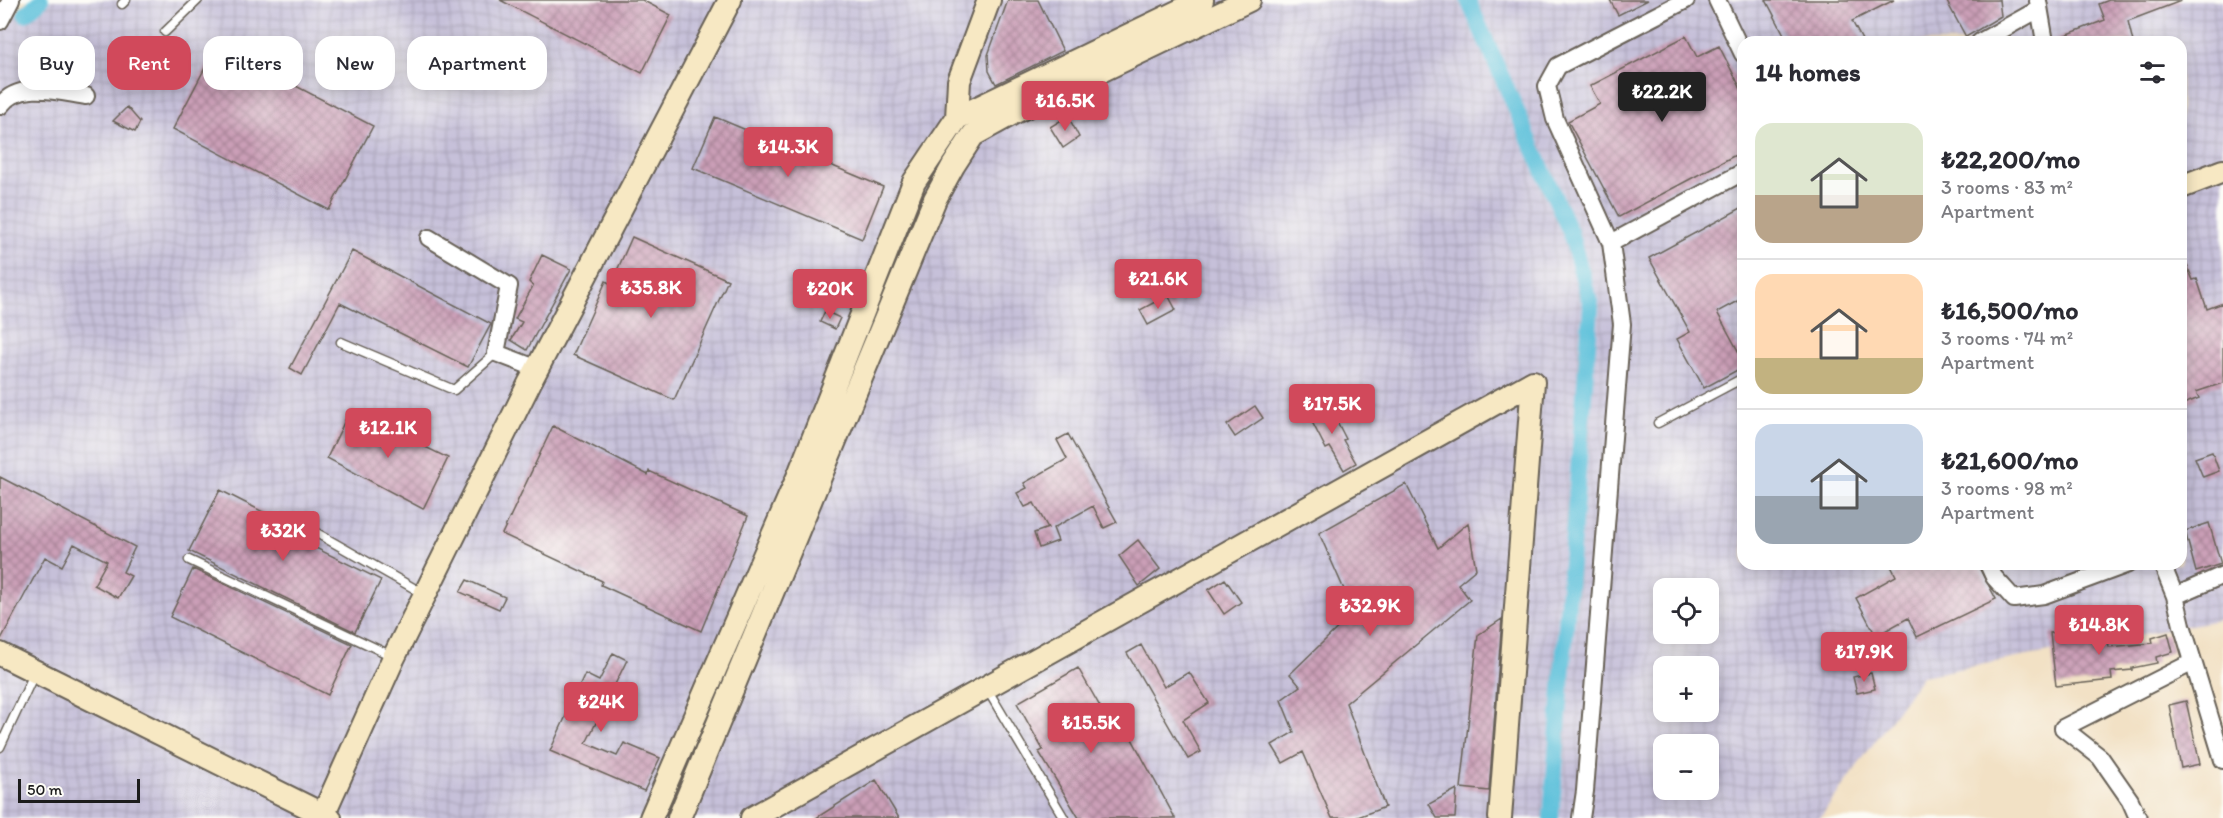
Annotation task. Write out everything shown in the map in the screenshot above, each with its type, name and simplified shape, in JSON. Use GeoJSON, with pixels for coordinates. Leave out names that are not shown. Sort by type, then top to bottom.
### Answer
{"type":"FeatureCollection","features":[{"type":"Feature","properties":{"kind":"street"},"geometry":{"type":"LineString","coordinates":[[0,21],[11,0]]}},
{"type":"Feature","properties":{"kind":"street"},"geometry":{"type":"LineString","coordinates":[[0,654],[325,817],[394,657],[425,594],[538,369],[730,0]]}},
{"type":"Feature","properties":{"kind":"street"},"geometry":{"type":"LineString","coordinates":[[651,818],[798,477],[914,182],[957,117],[959,81],[989,0]]}},
{"type":"Feature","properties":{"kind":"street"},"geometry":{"type":"LineString","coordinates":[[957,117],[1202,0]]}},
{"type":"Feature","properties":{"kind":"street"},"geometry":{"type":"LineString","coordinates":[[679,818],[935,199],[973,135],[1015,112],[1249,0]]}},
{"type":"Feature","properties":{"kind":"street"},"geometry":{"type":"LineString","coordinates":[[1581,818],[1622,324],[1611,243],[1555,119],[1547,86],[1558,66],[1686,0]]}},
{"type":"Feature","properties":{"kind":"street"},"geometry":{"type":"LineString","coordinates":[[1717,0],[1737,42]]}},
{"type":"Feature","properties":{"kind":"street"},"geometry":{"type":"LineString","coordinates":[[1990,36],[2039,5],[2044,36]]}},
{"type":"Feature","properties":{"kind":"street"},"geometry":{"type":"LineString","coordinates":[[0,106],[4,100],[29,89],[86,96]]}},
{"type":"Feature","properties":{"kind":"street"},"geometry":{"type":"LineString","coordinates":[[2187,185],[2223,171]]}},
{"type":"Feature","properties":{"kind":"street"},"geometry":{"type":"LineString","coordinates":[[1611,243],[1737,175]]}},
{"type":"Feature","properties":{"kind":"street"},"geometry":{"type":"LineString","coordinates":[[429,238],[509,286],[496,353],[538,369]]}},
{"type":"Feature","properties":{"kind":"street"},"geometry":{"type":"LineString","coordinates":[[752,818],[1533,382],[1500,818]]}},
{"type":"Feature","properties":{"kind":"street"},"geometry":{"type":"LineString","coordinates":[[1991,570],[1994,577],[2014,599],[2044,595],[2111,570]]}},
{"type":"Feature","properties":{"kind":"street"},"geometry":{"type":"LineString","coordinates":[[2164,570],[2175,596],[2223,760]]}},
{"type":"Feature","properties":{"kind":"street"},"geometry":{"type":"LineString","coordinates":[[2175,596],[2223,575]]}},
{"type":"Feature","properties":{"kind":"street"},"geometry":{"type":"LineString","coordinates":[[2138,818],[2130,800],[2100,757],[2063,728],[2193,662]]}},
{"type":"Feature","properties":{"kind":"lane"},"geometry":{"type":"LineString","coordinates":[[165,32],[198,0]]}},
{"type":"Feature","properties":{"kind":"lane"},"geometry":{"type":"LineString","coordinates":[[341,342],[454,390],[496,353]]}},
{"type":"Feature","properties":{"kind":"lane"},"geometry":{"type":"LineString","coordinates":[[1658,423],[1737,381]]}},
{"type":"Feature","properties":{"kind":"lane"},"geometry":{"type":"LineString","coordinates":[[299,523],[425,594]]}},
{"type":"Feature","properties":{"kind":"lane"},"geometry":{"type":"LineString","coordinates":[[189,560],[394,657]]}},
{"type":"Feature","properties":{"kind":"lane"},"geometry":{"type":"LineString","coordinates":[[0,747],[35,672]]}},
{"type":"Feature","properties":{"kind":"lane"},"geometry":{"type":"LineString","coordinates":[[986,687],[1064,818]]}},
{"type":"Feature","properties":{"kind":"shaded area"},"geometry":{"type":"Polygon","coordinates":[[[29,0],[2223,0],[2223,619],[1922,676],[1820,818],[0,818],[0,34],[7,21],[29,0]]]}},
{"type":"Feature","properties":{"kind":"building"},"geometry":{"type":"Polygon","coordinates":[[[500,0],[642,0],[671,15],[642,73],[500,0]]]}},
{"type":"Feature","properties":{"kind":"building"},"geometry":{"type":"Polygon","coordinates":[[[1008,0],[1038,0],[1063,51],[996,84],[989,71],[988,55],[1008,0]]]}},
{"type":"Feature","properties":{"kind":"building"},"geometry":{"type":"Polygon","coordinates":[[[1610,0],[1648,0],[1618,15],[1610,0]]]}},
{"type":"Feature","properties":{"kind":"building"},"geometry":{"type":"Polygon","coordinates":[[[1766,0],[1894,0],[1852,21],[1860,36],[1785,36],[1766,0]]]}},
{"type":"Feature","properties":{"kind":"building"},"geometry":{"type":"Polygon","coordinates":[[[1946,0],[1999,0],[2001,16],[1965,36],[1946,0]]]}},
{"type":"Feature","properties":{"kind":"building"},"geometry":{"type":"Polygon","coordinates":[[[2109,0],[2181,1],[2128,21],[2132,36],[2063,36],[2105,20],[2099,4],[2109,0]]]}},
{"type":"Feature","properties":{"kind":"building"},"geometry":{"type":"Polygon","coordinates":[[[1686,36],[1697,57],[1719,46],[1737,81],[1737,154],[1619,217],[1568,121],[1600,104],[1590,86],[1686,36]]]}},
{"type":"Feature","properties":{"kind":"building"},"geometry":{"type":"Polygon","coordinates":[[[203,72],[203,90],[303,90],[373,126],[329,210],[173,129],[203,72]]]}},
{"type":"Feature","properties":{"kind":"building"},"geometry":{"type":"Polygon","coordinates":[[[127,107],[140,122],[135,132],[113,121],[127,107]]]}},
{"type":"Feature","properties":{"kind":"building"},"geometry":{"type":"Polygon","coordinates":[[[1068,116],[1079,137],[1063,148],[1050,127],[1068,116]]]}},
{"type":"Feature","properties":{"kind":"building"},"geometry":{"type":"Polygon","coordinates":[[[715,117],[883,187],[862,239],[693,168],[715,117]]]}},
{"type":"Feature","properties":{"kind":"building"},"geometry":{"type":"Polygon","coordinates":[[[1737,210],[1737,301],[1717,312],[1737,349],[1737,370],[1704,388],[1677,339],[1690,332],[1649,258],[1737,210]]]}},
{"type":"Feature","properties":{"kind":"building"},"geometry":{"type":"Polygon","coordinates":[[[632,237],[728,280],[674,400],[573,355],[606,281],[611,284],[632,237]]]}},
{"type":"Feature","properties":{"kind":"building"},"geometry":{"type":"Polygon","coordinates":[[[352,251],[491,324],[468,367],[340,303],[302,375],[290,368],[352,251]]]}},
{"type":"Feature","properties":{"kind":"building"},"geometry":{"type":"Polygon","coordinates":[[[542,255],[571,269],[527,350],[511,340],[522,322],[515,319],[533,286],[529,282],[542,255]]]}},
{"type":"Feature","properties":{"kind":"building"},"geometry":{"type":"Polygon","coordinates":[[[2187,266],[2193,280],[2197,279],[2207,309],[2223,303],[2223,383],[2196,392],[2199,398],[2187,403],[2187,266]]]}},
{"type":"Feature","properties":{"kind":"building"},"geometry":{"type":"Polygon","coordinates":[[[1168,295],[1176,310],[1148,325],[1140,310],[1168,295]]]}},
{"type":"Feature","properties":{"kind":"building"},"geometry":{"type":"Polygon","coordinates":[[[825,311],[840,318],[835,329],[820,322],[825,311]]]}},
{"type":"Feature","properties":{"kind":"building"},"geometry":{"type":"Polygon","coordinates":[[[1327,402],[1346,439],[1343,440],[1356,463],[1344,470],[1330,447],[1326,449],[1308,414],[1327,402]]]}},
{"type":"Feature","properties":{"kind":"building"},"geometry":{"type":"Polygon","coordinates":[[[1255,406],[1263,418],[1235,437],[1227,425],[1255,406]]]}},
{"type":"Feature","properties":{"kind":"building"},"geometry":{"type":"Polygon","coordinates":[[[350,410],[448,458],[423,509],[327,458],[350,410]]]}},
{"type":"Feature","properties":{"kind":"building"},"geometry":{"type":"Polygon","coordinates":[[[553,426],[648,475],[649,471],[748,516],[701,631],[601,585],[602,581],[502,534],[553,426]]]}},
{"type":"Feature","properties":{"kind":"building"},"geometry":{"type":"Polygon","coordinates":[[[1068,434],[1117,522],[1104,528],[1093,506],[1053,528],[1058,541],[1039,548],[1034,533],[1048,528],[1034,503],[1025,507],[1017,493],[1027,488],[1024,483],[1067,459],[1057,440],[1068,434]]]}},
{"type":"Feature","properties":{"kind":"building"},"geometry":{"type":"Polygon","coordinates":[[[2212,452],[2219,471],[2203,477],[2195,458],[2212,452]]]}},
{"type":"Feature","properties":{"kind":"building"},"geometry":{"type":"Polygon","coordinates":[[[0,477],[135,547],[123,572],[131,576],[118,598],[94,585],[107,561],[74,544],[62,566],[45,557],[0,641],[0,477]]]}},
{"type":"Feature","properties":{"kind":"building"},"geometry":{"type":"Polygon","coordinates":[[[1406,484],[1438,548],[1468,523],[1476,569],[1458,584],[1470,600],[1346,703],[1385,807],[1355,818],[1332,818],[1303,752],[1283,763],[1272,745],[1294,732],[1281,700],[1300,686],[1290,674],[1354,612],[1319,533],[1406,484]]]}},
{"type":"Feature","properties":{"kind":"building"},"geometry":{"type":"Polygon","coordinates":[[[220,490],[279,520],[275,528],[381,580],[355,632],[189,551],[220,490]]]}},
{"type":"Feature","properties":{"kind":"building"},"geometry":{"type":"Polygon","coordinates":[[[2209,523],[2221,564],[2196,572],[2187,530],[2209,523]]]}},
{"type":"Feature","properties":{"kind":"building"},"geometry":{"type":"Polygon","coordinates":[[[1138,540],[1160,569],[1139,586],[1119,556],[1138,540]]]}},
{"type":"Feature","properties":{"kind":"building"},"geometry":{"type":"Polygon","coordinates":[[[193,569],[352,644],[328,695],[170,617],[193,569]]]}},
{"type":"Feature","properties":{"kind":"building"},"geometry":{"type":"Polygon","coordinates":[[[1893,570],[1980,570],[1996,599],[1917,637],[1908,618],[1876,636],[1856,598],[1896,576],[1893,570]]]}},
{"type":"Feature","properties":{"kind":"building"},"geometry":{"type":"Polygon","coordinates":[[[1225,579],[1241,602],[1224,614],[1208,590],[1225,579]]]}},
{"type":"Feature","properties":{"kind":"building"},"geometry":{"type":"Polygon","coordinates":[[[467,580],[505,597],[499,609],[460,592],[467,580]]]}},
{"type":"Feature","properties":{"kind":"building"},"geometry":{"type":"Polygon","coordinates":[[[1502,619],[1489,791],[1461,788],[1478,635],[1502,619]]]}},
{"type":"Feature","properties":{"kind":"building"},"geometry":{"type":"Polygon","coordinates":[[[2106,627],[2109,647],[2153,643],[2152,638],[2168,633],[2173,652],[2156,657],[2157,663],[2132,668],[2132,670],[2111,672],[2112,680],[2056,686],[2050,633],[2106,627]]]}},
{"type":"Feature","properties":{"kind":"building"},"geometry":{"type":"Polygon","coordinates":[[[1141,645],[1164,687],[1189,672],[1209,703],[1183,720],[1201,752],[1188,759],[1127,653],[1141,645]]]}},
{"type":"Feature","properties":{"kind":"building"},"geometry":{"type":"Polygon","coordinates":[[[613,653],[627,660],[586,743],[617,756],[624,743],[660,758],[644,791],[550,751],[585,674],[599,681],[613,653]]]}},
{"type":"Feature","properties":{"kind":"building"},"geometry":{"type":"Polygon","coordinates":[[[1078,668],[1114,731],[1125,726],[1175,818],[1079,818],[1039,752],[1043,750],[1017,703],[1078,668]]]}},
{"type":"Feature","properties":{"kind":"building"},"geometry":{"type":"Polygon","coordinates":[[[1871,673],[1875,689],[1857,693],[1853,677],[1871,673]]]}},
{"type":"Feature","properties":{"kind":"building"},"geometry":{"type":"Polygon","coordinates":[[[2186,701],[2200,764],[2181,768],[2169,705],[2186,701]]]}},
{"type":"Feature","properties":{"kind":"building"},"geometry":{"type":"Polygon","coordinates":[[[876,780],[899,818],[816,818],[876,780]]]}},
{"type":"Feature","properties":{"kind":"building"},"geometry":{"type":"Polygon","coordinates":[[[1457,789],[1455,818],[1437,818],[1429,804],[1457,789]]]}},
{"type":"Feature","properties":{"kind":"waterway"},"geometry":{"type":"LineString","coordinates":[[25,14],[41,0]]}},
{"type":"Feature","properties":{"kind":"waterway"},"geometry":{"type":"LineString","coordinates":[[1468,0],[1570,232],[1591,306],[1551,818]]}}]}
